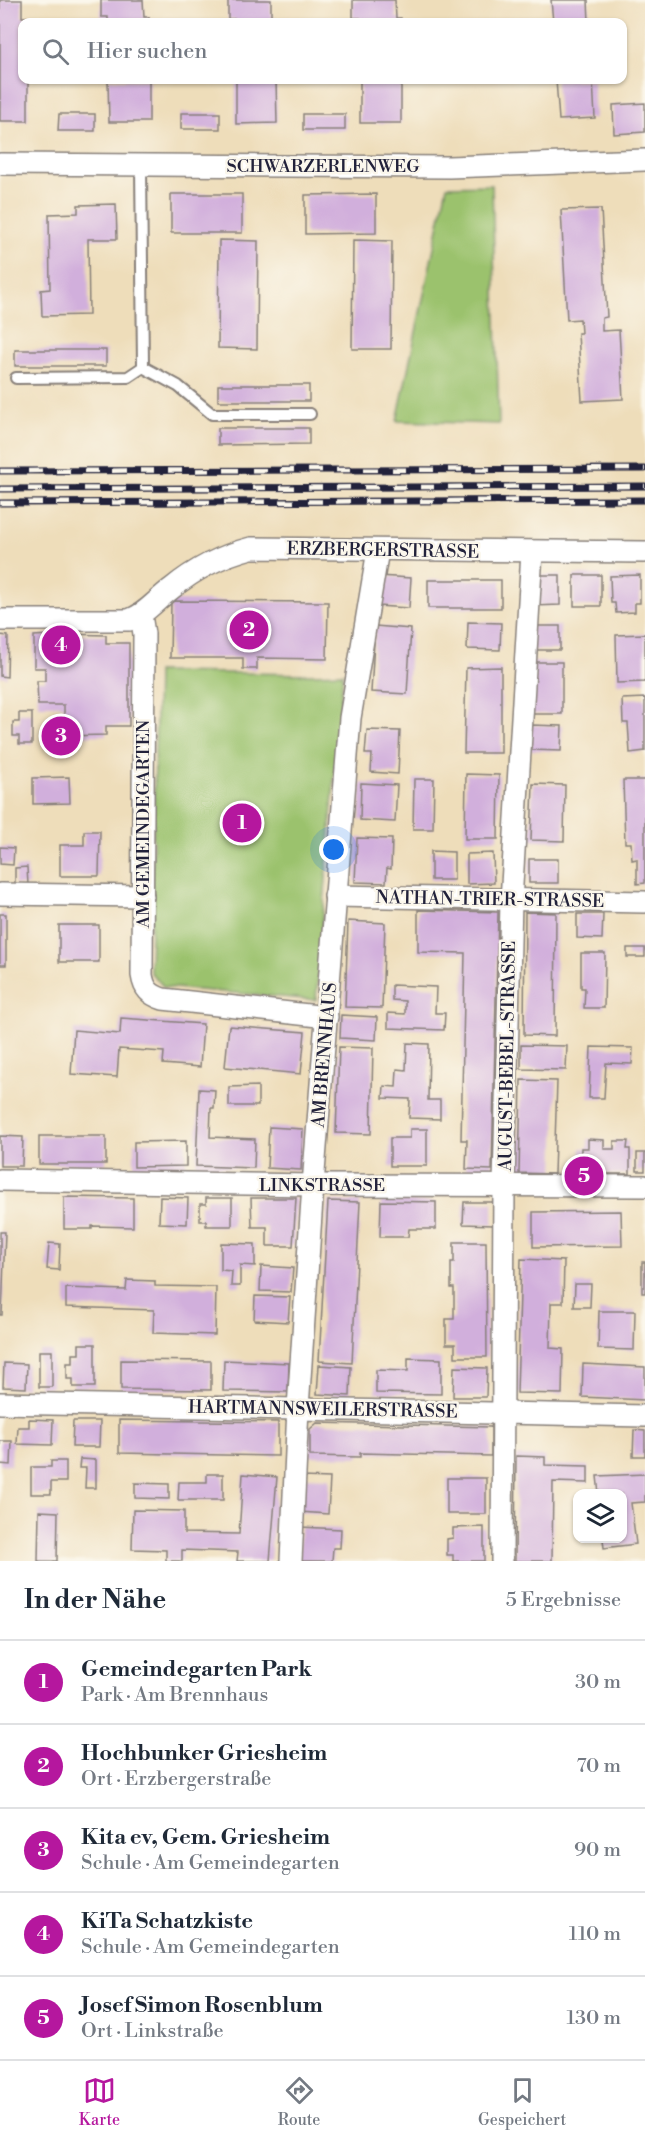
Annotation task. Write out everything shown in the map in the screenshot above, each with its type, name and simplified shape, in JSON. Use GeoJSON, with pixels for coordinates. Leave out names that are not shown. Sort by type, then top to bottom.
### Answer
{"type":"FeatureCollection","features":[{"type":"Feature","properties":{"kind":"street","name":"SCHWARZERLENWEG"},"geometry":{"type":"LineString","coordinates":[[0,164],[449,167],[645,160]]}},
{"type":"Feature","properties":{"kind":"street","name":"ERZBERGERSTRASSE"},"geometry":{"type":"LineString","coordinates":[[141,615],[197,569],[225,555],[251,548],[645,552]]}},
{"type":"Feature","properties":{"kind":"street","name":"AM BRENNHAUS"},"geometry":{"type":"LineString","coordinates":[[291,1561],[298,1407],[313,1185],[350,718],[378,550]]}},
{"type":"Feature","properties":{"kind":"street","name":"AUGUST-BEBEL-STRASSE"},"geometry":{"type":"LineString","coordinates":[[502,1561],[504,1185],[511,901],[532,552]]}},
{"type":"Feature","properties":{"kind":"street"},"geometry":{"type":"LineString","coordinates":[[0,620],[116,621],[129,620],[141,615]]}},
{"type":"Feature","properties":{"kind":"street","name":"AM GEMEINDEGARTEN"},"geometry":{"type":"LineString","coordinates":[[141,615],[144,634],[142,975],[144,984],[155,996],[163,999],[327,1017]]}},
{"type":"Feature","properties":{"kind":"street"},"geometry":{"type":"LineString","coordinates":[[0,894],[143,896]]}},
{"type":"Feature","properties":{"kind":"street","name":"NATHAN-TRIER-STRASSE"},"geometry":{"type":"LineString","coordinates":[[336,896],[645,902]]}},
{"type":"Feature","properties":{"kind":"street","name":"LINKSTRASSE"},"geometry":{"type":"LineString","coordinates":[[0,1180],[313,1185],[645,1186]]}},
{"type":"Feature","properties":{"kind":"street","name":"HARTMANNSWEILERSTRASSE"},"geometry":{"type":"LineString","coordinates":[[0,1403],[298,1407],[645,1416]]}},
{"type":"Feature","properties":{"kind":"lane"},"geometry":{"type":"LineString","coordinates":[[141,165],[143,367]]}},
{"type":"Feature","properties":{"kind":"lane"},"geometry":{"type":"LineString","coordinates":[[16,378],[128,378],[143,367]]}},
{"type":"Feature","properties":{"kind":"lane"},"geometry":{"type":"LineString","coordinates":[[143,367],[178,386],[212,414],[310,414]]}},
{"type":"Feature","properties":{"kind":"green space"},"geometry":{"type":"Polygon","coordinates":[[[492,185],[499,424],[397,421],[447,186],[492,185]]]}},
{"type":"Feature","properties":{"kind":"green space"},"geometry":{"type":"Polygon","coordinates":[[[157,672],[343,673],[316,1000],[164,987],[150,972],[157,672]]]}},
{"type":"Feature","properties":{"kind":"building"},"geometry":{"type":"Polygon","coordinates":[[[0,0],[22,0],[22,17],[27,18],[18,18],[18,84],[28,84],[28,121],[0,121],[0,0]]]}},
{"type":"Feature","properties":{"kind":"building"},"geometry":{"type":"Polygon","coordinates":[[[101,0],[143,0],[144,17],[149,18],[108,18],[101,17],[101,0]]]}},
{"type":"Feature","properties":{"kind":"building"},"geometry":{"type":"Polygon","coordinates":[[[228,0],[271,0],[271,18],[228,18],[228,0]]]}},
{"type":"Feature","properties":{"kind":"building"},"geometry":{"type":"Polygon","coordinates":[[[353,0],[395,0],[396,18],[353,18],[353,0]]]}},
{"type":"Feature","properties":{"kind":"building"},"geometry":{"type":"Polygon","coordinates":[[[551,0],[588,0],[589,18],[553,18],[551,0]]]}},
{"type":"Feature","properties":{"kind":"building"},"geometry":{"type":"Polygon","coordinates":[[[108,84],[149,84],[149,122],[109,122],[108,84]]]}},
{"type":"Feature","properties":{"kind":"building"},"geometry":{"type":"Polygon","coordinates":[[[236,84],[276,84],[277,123],[236,124],[236,84]]]}},
{"type":"Feature","properties":{"kind":"building"},"geometry":{"type":"Polygon","coordinates":[[[360,84],[401,84],[401,123],[360,123],[360,84]]]}},
{"type":"Feature","properties":{"kind":"building"},"geometry":{"type":"Polygon","coordinates":[[[556,84],[593,84],[595,118],[559,120],[556,84]]]}},
{"type":"Feature","properties":{"kind":"building"},"geometry":{"type":"Polygon","coordinates":[[[645,103],[645,132],[614,134],[613,105],[645,103]]]}},
{"type":"Feature","properties":{"kind":"building"},"geometry":{"type":"Polygon","coordinates":[[[181,113],[220,113],[220,129],[181,129],[181,113]]]}},
{"type":"Feature","properties":{"kind":"building"},"geometry":{"type":"Polygon","coordinates":[[[59,114],[95,114],[95,131],[58,131],[59,114]]]}},
{"type":"Feature","properties":{"kind":"building"},"geometry":{"type":"Polygon","coordinates":[[[303,114],[345,114],[345,130],[303,130],[303,114]]]}},
{"type":"Feature","properties":{"kind":"building"},"geometry":{"type":"Polygon","coordinates":[[[171,194],[242,194],[242,233],[171,233],[171,194]]]}},
{"type":"Feature","properties":{"kind":"building"},"geometry":{"type":"Polygon","coordinates":[[[376,194],[376,233],[305,234],[305,195],[376,194]]]}},
{"type":"Feature","properties":{"kind":"building"},"geometry":{"type":"Polygon","coordinates":[[[116,204],[117,239],[88,239],[89,315],[42,316],[41,290],[50,289],[49,214],[78,213],[78,205],[116,204]]]}},
{"type":"Feature","properties":{"kind":"building"},"geometry":{"type":"Polygon","coordinates":[[[601,209],[607,317],[602,318],[602,331],[619,330],[623,399],[582,401],[578,333],[581,333],[580,319],[567,320],[561,210],[601,209]]]}},
{"type":"Feature","properties":{"kind":"building"},"geometry":{"type":"Polygon","coordinates":[[[219,240],[258,241],[257,349],[218,348],[219,240]]]}},
{"type":"Feature","properties":{"kind":"building"},"geometry":{"type":"Polygon","coordinates":[[[353,240],[392,241],[391,349],[352,349],[353,240]]]}},
{"type":"Feature","properties":{"kind":"building"},"geometry":{"type":"Polygon","coordinates":[[[15,350],[106,350],[106,366],[15,366],[15,350]]]}},
{"type":"Feature","properties":{"kind":"building"},"geometry":{"type":"Polygon","coordinates":[[[218,385],[309,385],[309,401],[218,401],[218,385]]]}},
{"type":"Feature","properties":{"kind":"building"},"geometry":{"type":"Polygon","coordinates":[[[218,428],[309,428],[309,444],[218,445],[218,428]]]}},
{"type":"Feature","properties":{"kind":"building"},"geometry":{"type":"Polygon","coordinates":[[[533,575],[560,575],[560,605],[533,606],[533,575]]]}},
{"type":"Feature","properties":{"kind":"building"},"geometry":{"type":"Polygon","coordinates":[[[574,575],[601,575],[601,606],[574,606],[574,575]]]}},
{"type":"Feature","properties":{"kind":"building"},"geometry":{"type":"Polygon","coordinates":[[[640,575],[640,603],[635,603],[635,612],[616,613],[615,603],[611,603],[610,576],[640,575]]]}},
{"type":"Feature","properties":{"kind":"building"},"geometry":{"type":"Polygon","coordinates":[[[378,576],[411,578],[409,608],[377,606],[378,576]]]}},
{"type":"Feature","properties":{"kind":"building"},"geometry":{"type":"Polygon","coordinates":[[[428,580],[501,580],[501,608],[428,608],[428,580]]]}},
{"type":"Feature","properties":{"kind":"building"},"geometry":{"type":"Polygon","coordinates":[[[171,601],[328,602],[327,659],[257,658],[257,669],[243,669],[243,658],[170,658],[171,601]]]}},
{"type":"Feature","properties":{"kind":"building"},"geometry":{"type":"Polygon","coordinates":[[[468,622],[501,623],[500,650],[467,649],[468,622]]]}},
{"type":"Feature","properties":{"kind":"building"},"geometry":{"type":"Polygon","coordinates":[[[375,626],[411,629],[407,694],[371,692],[375,626]]]}},
{"type":"Feature","properties":{"kind":"building"},"geometry":{"type":"Polygon","coordinates":[[[530,626],[560,626],[560,650],[530,650],[530,626]]]}},
{"type":"Feature","properties":{"kind":"building"},"geometry":{"type":"Polygon","coordinates":[[[645,634],[645,682],[617,683],[616,635],[645,634]]]}},
{"type":"Feature","properties":{"kind":"building"},"geometry":{"type":"Polygon","coordinates":[[[0,635],[8,636],[7,677],[0,676],[0,635]]]}},
{"type":"Feature","properties":{"kind":"building"},"geometry":{"type":"Polygon","coordinates":[[[106,635],[106,643],[129,643],[129,726],[106,726],[106,735],[64,736],[64,705],[38,705],[37,681],[45,681],[45,668],[34,668],[34,636],[106,635]]]}},
{"type":"Feature","properties":{"kind":"building"},"geometry":{"type":"Polygon","coordinates":[[[530,662],[562,662],[562,714],[530,714],[530,662]]]}},
{"type":"Feature","properties":{"kind":"building"},"geometry":{"type":"Polygon","coordinates":[[[501,667],[501,753],[464,753],[466,668],[501,667]]]}},
{"type":"Feature","properties":{"kind":"building"},"geometry":{"type":"Polygon","coordinates":[[[645,698],[645,751],[630,753],[628,723],[623,723],[622,699],[645,698]]]}},
{"type":"Feature","properties":{"kind":"building"},"geometry":{"type":"Polygon","coordinates":[[[19,713],[32,713],[32,744],[19,744],[19,736],[13,736],[13,722],[19,722],[19,713]]]}},
{"type":"Feature","properties":{"kind":"building"},"geometry":{"type":"Polygon","coordinates":[[[531,725],[562,726],[561,751],[531,750],[531,725]]]}},
{"type":"Feature","properties":{"kind":"building"},"geometry":{"type":"Polygon","coordinates":[[[367,730],[400,731],[398,774],[371,772],[372,754],[365,754],[367,730]]]}},
{"type":"Feature","properties":{"kind":"building"},"geometry":{"type":"Polygon","coordinates":[[[466,774],[499,775],[498,839],[465,839],[466,774]]]}},
{"type":"Feature","properties":{"kind":"building"},"geometry":{"type":"Polygon","coordinates":[[[69,777],[70,803],[33,804],[33,778],[69,777]]]}},
{"type":"Feature","properties":{"kind":"building"},"geometry":{"type":"Polygon","coordinates":[[[414,779],[434,779],[433,829],[413,829],[414,779]]]}},
{"type":"Feature","properties":{"kind":"building"},"geometry":{"type":"Polygon","coordinates":[[[623,780],[645,780],[645,883],[637,884],[637,859],[632,860],[631,843],[625,843],[623,780]]]}},
{"type":"Feature","properties":{"kind":"building"},"geometry":{"type":"Polygon","coordinates":[[[361,783],[397,785],[395,822],[360,820],[361,783]]]}},
{"type":"Feature","properties":{"kind":"building"},"geometry":{"type":"Polygon","coordinates":[[[533,784],[565,785],[564,841],[531,840],[533,784]]]}},
{"type":"Feature","properties":{"kind":"building"},"geometry":{"type":"Polygon","coordinates":[[[84,831],[100,831],[99,876],[60,876],[60,845],[84,845],[84,831]]]}},
{"type":"Feature","properties":{"kind":"building"},"geometry":{"type":"Polygon","coordinates":[[[357,838],[392,839],[391,869],[387,868],[386,883],[355,882],[357,838]]]}},
{"type":"Feature","properties":{"kind":"building"},"geometry":{"type":"Polygon","coordinates":[[[0,847],[14,848],[13,865],[0,864],[0,847]]]}},
{"type":"Feature","properties":{"kind":"building"},"geometry":{"type":"Polygon","coordinates":[[[431,851],[454,852],[454,880],[431,880],[431,851]]]}},
{"type":"Feature","properties":{"kind":"building"},"geometry":{"type":"Polygon","coordinates":[[[493,853],[494,883],[467,884],[467,854],[493,853]]]}},
{"type":"Feature","properties":{"kind":"building"},"geometry":{"type":"Polygon","coordinates":[[[529,859],[558,859],[558,883],[529,883],[529,859]]]}},
{"type":"Feature","properties":{"kind":"building"},"geometry":{"type":"Polygon","coordinates":[[[27,867],[28,885],[15,885],[15,868],[27,867]]]}},
{"type":"Feature","properties":{"kind":"building"},"geometry":{"type":"Polygon","coordinates":[[[418,910],[498,912],[492,1170],[466,1169],[467,1140],[461,1140],[465,953],[418,952],[418,910]]]}},
{"type":"Feature","properties":{"kind":"building"},"geometry":{"type":"Polygon","coordinates":[[[525,912],[556,913],[555,1036],[524,1035],[525,912]]]}},
{"type":"Feature","properties":{"kind":"building"},"geometry":{"type":"Polygon","coordinates":[[[0,914],[6,914],[6,965],[0,965],[0,914]]]}},
{"type":"Feature","properties":{"kind":"building"},"geometry":{"type":"Polygon","coordinates":[[[577,914],[603,914],[602,939],[577,938],[577,914]]]}},
{"type":"Feature","properties":{"kind":"building"},"geometry":{"type":"Polygon","coordinates":[[[348,921],[385,923],[382,1008],[345,1007],[348,921]]]}},
{"type":"Feature","properties":{"kind":"building"},"geometry":{"type":"Polygon","coordinates":[[[59,925],[99,925],[99,962],[59,962],[59,925]]]}},
{"type":"Feature","properties":{"kind":"building"},"geometry":{"type":"Polygon","coordinates":[[[627,948],[645,948],[645,957],[627,957],[627,948]]]}},
{"type":"Feature","properties":{"kind":"building"},"geometry":{"type":"Polygon","coordinates":[[[581,953],[605,953],[604,1008],[584,1008],[585,988],[581,988],[581,953]]]}},
{"type":"Feature","properties":{"kind":"building"},"geometry":{"type":"Polygon","coordinates":[[[392,985],[436,987],[435,1013],[445,1013],[444,1030],[388,1028],[388,1013],[405,1014],[405,1001],[392,1000],[392,985]]]}},
{"type":"Feature","properties":{"kind":"building"},"geometry":{"type":"Polygon","coordinates":[[[341,1015],[377,1017],[376,1040],[340,1038],[341,1015]]]}},
{"type":"Feature","properties":{"kind":"building"},"geometry":{"type":"Polygon","coordinates":[[[121,1018],[203,1024],[200,1067],[163,1064],[164,1052],[119,1049],[117,1077],[71,1074],[74,1030],[120,1034],[121,1018]]]}},
{"type":"Feature","properties":{"kind":"building"},"geometry":{"type":"Polygon","coordinates":[[[229,1026],[305,1032],[301,1074],[225,1067],[229,1026]]]}},
{"type":"Feature","properties":{"kind":"building"},"geometry":{"type":"Polygon","coordinates":[[[407,1043],[429,1044],[428,1100],[440,1100],[440,1119],[409,1118],[410,1099],[383,1098],[384,1086],[396,1087],[397,1069],[406,1070],[407,1043]]]}},
{"type":"Feature","properties":{"kind":"building"},"geometry":{"type":"Polygon","coordinates":[[[521,1045],[567,1046],[566,1070],[521,1069],[521,1045]]]}},
{"type":"Feature","properties":{"kind":"building"},"geometry":{"type":"Polygon","coordinates":[[[339,1047],[373,1048],[371,1134],[336,1133],[339,1047]]]}},
{"type":"Feature","properties":{"kind":"building"},"geometry":{"type":"Polygon","coordinates":[[[591,1047],[633,1048],[632,1064],[606,1063],[604,1098],[589,1098],[591,1047]]]}},
{"type":"Feature","properties":{"kind":"building"},"geometry":{"type":"Polygon","coordinates":[[[521,1080],[557,1081],[554,1174],[519,1173],[521,1080]]]}},
{"type":"Feature","properties":{"kind":"building"},"geometry":{"type":"Polygon","coordinates":[[[258,1086],[258,1106],[229,1106],[229,1087],[258,1086]]]}},
{"type":"Feature","properties":{"kind":"building"},"geometry":{"type":"Polygon","coordinates":[[[199,1089],[215,1090],[214,1108],[211,1108],[210,1137],[255,1139],[254,1168],[196,1166],[199,1089]]]}},
{"type":"Feature","properties":{"kind":"building"},"geometry":{"type":"Polygon","coordinates":[[[269,1127],[303,1129],[301,1170],[267,1168],[269,1127]]]}},
{"type":"Feature","properties":{"kind":"building"},"geometry":{"type":"Polygon","coordinates":[[[410,1129],[427,1129],[427,1166],[390,1166],[390,1138],[410,1138],[410,1129]]]}},
{"type":"Feature","properties":{"kind":"building"},"geometry":{"type":"Polygon","coordinates":[[[0,1136],[23,1137],[22,1166],[0,1166],[0,1136]]]}},
{"type":"Feature","properties":{"kind":"building"},"geometry":{"type":"Polygon","coordinates":[[[39,1136],[106,1136],[106,1164],[39,1164],[39,1136]]]}},
{"type":"Feature","properties":{"kind":"building"},"geometry":{"type":"Polygon","coordinates":[[[588,1139],[604,1140],[604,1149],[614,1149],[614,1141],[628,1141],[630,1174],[580,1174],[581,1148],[588,1148],[588,1139]]]}},
{"type":"Feature","properties":{"kind":"building"},"geometry":{"type":"Polygon","coordinates":[[[186,1141],[186,1166],[134,1167],[134,1142],[186,1141]]]}},
{"type":"Feature","properties":{"kind":"building"},"geometry":{"type":"Polygon","coordinates":[[[637,1153],[645,1153],[645,1171],[637,1171],[637,1153]]]}},
{"type":"Feature","properties":{"kind":"building"},"geometry":{"type":"Polygon","coordinates":[[[64,1197],[133,1198],[133,1227],[92,1226],[92,1229],[64,1229],[64,1197]]]}},
{"type":"Feature","properties":{"kind":"building"},"geometry":{"type":"Polygon","coordinates":[[[160,1197],[188,1198],[187,1224],[159,1223],[160,1197]]]}},
{"type":"Feature","properties":{"kind":"building"},"geometry":{"type":"Polygon","coordinates":[[[206,1198],[232,1198],[232,1226],[206,1226],[206,1221],[200,1221],[200,1204],[206,1204],[206,1198]]]}},
{"type":"Feature","properties":{"kind":"building"},"geometry":{"type":"Polygon","coordinates":[[[251,1198],[296,1198],[293,1246],[267,1246],[267,1227],[252,1227],[251,1198]]]}},
{"type":"Feature","properties":{"kind":"building"},"geometry":{"type":"Polygon","coordinates":[[[328,1201],[360,1202],[352,1363],[319,1361],[328,1201]]]}},
{"type":"Feature","properties":{"kind":"building"},"geometry":{"type":"Polygon","coordinates":[[[381,1201],[436,1202],[436,1229],[409,1229],[408,1237],[380,1237],[381,1201]]]}},
{"type":"Feature","properties":{"kind":"building"},"geometry":{"type":"Polygon","coordinates":[[[464,1202],[493,1202],[493,1225],[463,1224],[464,1202]]]}},
{"type":"Feature","properties":{"kind":"building"},"geometry":{"type":"Polygon","coordinates":[[[621,1211],[622,1246],[533,1247],[533,1212],[621,1211]]]}},
{"type":"Feature","properties":{"kind":"building"},"geometry":{"type":"Polygon","coordinates":[[[0,1232],[5,1232],[2,1315],[0,1315],[0,1232]]]}},
{"type":"Feature","properties":{"kind":"building"},"geometry":{"type":"Polygon","coordinates":[[[454,1242],[486,1242],[487,1357],[455,1357],[455,1344],[446,1344],[446,1319],[454,1319],[451,1262],[454,1262],[454,1242]]]}},
{"type":"Feature","properties":{"kind":"building"},"geometry":{"type":"Polygon","coordinates":[[[49,1243],[60,1244],[59,1270],[47,1269],[49,1243]]]}},
{"type":"Feature","properties":{"kind":"building"},"geometry":{"type":"Polygon","coordinates":[[[221,1243],[255,1244],[255,1266],[240,1265],[240,1286],[231,1286],[232,1271],[221,1270],[221,1243]]]}},
{"type":"Feature","properties":{"kind":"building"},"geometry":{"type":"Polygon","coordinates":[[[521,1259],[564,1261],[563,1303],[551,1303],[550,1348],[563,1349],[562,1394],[517,1393],[521,1259]]]}},
{"type":"Feature","properties":{"kind":"building"},"geometry":{"type":"Polygon","coordinates":[[[642,1262],[645,1262],[645,1293],[642,1293],[642,1262]]]}},
{"type":"Feature","properties":{"kind":"building"},"geometry":{"type":"Polygon","coordinates":[[[261,1266],[293,1268],[291,1292],[260,1291],[261,1266]]]}},
{"type":"Feature","properties":{"kind":"building"},"geometry":{"type":"Polygon","coordinates":[[[127,1280],[155,1281],[155,1286],[216,1287],[215,1335],[153,1333],[154,1310],[66,1307],[66,1288],[126,1290],[127,1280]]]}},
{"type":"Feature","properties":{"kind":"building"},"geometry":{"type":"Polygon","coordinates":[[[575,1284],[591,1284],[590,1307],[574,1307],[575,1284]]]}},
{"type":"Feature","properties":{"kind":"building"},"geometry":{"type":"Polygon","coordinates":[[[255,1296],[290,1297],[288,1322],[254,1320],[255,1296]]]}},
{"type":"Feature","properties":{"kind":"building"},"geometry":{"type":"Polygon","coordinates":[[[599,1311],[635,1311],[634,1350],[598,1349],[599,1311]]]}},
{"type":"Feature","properties":{"kind":"building"},"geometry":{"type":"Polygon","coordinates":[[[79,1344],[95,1344],[95,1387],[73,1387],[73,1379],[67,1379],[67,1363],[73,1363],[73,1354],[79,1354],[79,1344]]]}},
{"type":"Feature","properties":{"kind":"building"},"geometry":{"type":"Polygon","coordinates":[[[39,1351],[52,1351],[52,1387],[39,1387],[39,1351]]]}},
{"type":"Feature","properties":{"kind":"building"},"geometry":{"type":"Polygon","coordinates":[[[408,1358],[441,1359],[441,1394],[376,1393],[376,1370],[408,1371],[408,1358]]]}},
{"type":"Feature","properties":{"kind":"building"},"geometry":{"type":"Polygon","coordinates":[[[121,1360],[211,1361],[211,1390],[121,1389],[121,1360]]]}},
{"type":"Feature","properties":{"kind":"building"},"geometry":{"type":"Polygon","coordinates":[[[224,1360],[289,1363],[288,1392],[223,1391],[224,1360]]]}},
{"type":"Feature","properties":{"kind":"building"},"geometry":{"type":"Polygon","coordinates":[[[4,1363],[27,1364],[26,1388],[3,1387],[4,1363]]]}},
{"type":"Feature","properties":{"kind":"building"},"geometry":{"type":"Polygon","coordinates":[[[583,1364],[645,1367],[645,1400],[582,1397],[583,1364]]]}},
{"type":"Feature","properties":{"kind":"building"},"geometry":{"type":"Polygon","coordinates":[[[319,1365],[351,1367],[350,1396],[317,1394],[319,1365]]]}},
{"type":"Feature","properties":{"kind":"building"},"geometry":{"type":"Polygon","coordinates":[[[454,1367],[487,1368],[486,1397],[453,1397],[454,1367]]]}},
{"type":"Feature","properties":{"kind":"building"},"geometry":{"type":"Polygon","coordinates":[[[29,1419],[53,1420],[52,1445],[17,1444],[18,1427],[29,1427],[29,1419]]]}},
{"type":"Feature","properties":{"kind":"building"},"geometry":{"type":"Polygon","coordinates":[[[119,1420],[278,1422],[278,1456],[119,1453],[119,1420]]]}},
{"type":"Feature","properties":{"kind":"building"},"geometry":{"type":"Polygon","coordinates":[[[73,1421],[100,1421],[99,1447],[72,1447],[73,1421]]]}},
{"type":"Feature","properties":{"kind":"building"},"geometry":{"type":"Polygon","coordinates":[[[317,1423],[491,1427],[491,1456],[360,1453],[360,1457],[310,1456],[310,1429],[317,1423]]]}},
{"type":"Feature","properties":{"kind":"building"},"geometry":{"type":"Polygon","coordinates":[[[634,1430],[645,1431],[645,1456],[633,1456],[634,1430]]]}},
{"type":"Feature","properties":{"kind":"building"},"geometry":{"type":"Polygon","coordinates":[[[0,1441],[12,1441],[11,1465],[0,1464],[0,1441]]]}},
{"type":"Feature","properties":{"kind":"building"},"geometry":{"type":"Polygon","coordinates":[[[516,1456],[545,1457],[545,1465],[588,1466],[588,1483],[553,1482],[552,1561],[515,1561],[516,1456]]]}},
{"type":"Feature","properties":{"kind":"building"},"geometry":{"type":"Polygon","coordinates":[[[80,1459],[96,1460],[96,1488],[85,1488],[86,1468],[79,1468],[80,1459]]]}},
{"type":"Feature","properties":{"kind":"building"},"geometry":{"type":"Polygon","coordinates":[[[51,1461],[66,1461],[66,1482],[51,1482],[51,1494],[31,1494],[31,1467],[51,1467],[51,1461]]]}},
{"type":"Feature","properties":{"kind":"building"},"geometry":{"type":"Polygon","coordinates":[[[207,1474],[223,1474],[223,1500],[178,1500],[179,1482],[207,1482],[207,1474]]]}},
{"type":"Feature","properties":{"kind":"building"},"geometry":{"type":"Polygon","coordinates":[[[243,1474],[277,1477],[270,1561],[237,1561],[238,1552],[182,1550],[182,1561],[166,1561],[166,1550],[132,1549],[133,1510],[184,1511],[184,1533],[239,1534],[243,1474]]]}},
{"type":"Feature","properties":{"kind":"building"},"geometry":{"type":"Polygon","coordinates":[[[645,1474],[645,1502],[631,1503],[636,1544],[604,1548],[603,1543],[627,1543],[627,1489],[598,1489],[597,1476],[645,1474]]]}},
{"type":"Feature","properties":{"kind":"building"},"geometry":{"type":"Polygon","coordinates":[[[302,1477],[330,1478],[328,1514],[300,1512],[302,1477]]]}},
{"type":"Feature","properties":{"kind":"building"},"geometry":{"type":"Polygon","coordinates":[[[447,1478],[486,1478],[486,1514],[447,1514],[447,1478]]]}},
{"type":"Feature","properties":{"kind":"building"},"geometry":{"type":"Polygon","coordinates":[[[135,1483],[169,1484],[169,1499],[135,1498],[135,1483]]]}},
{"type":"Feature","properties":{"kind":"building"},"geometry":{"type":"Polygon","coordinates":[[[39,1511],[58,1512],[57,1561],[38,1561],[39,1511]]]}},
{"type":"Feature","properties":{"kind":"building"},"geometry":{"type":"Polygon","coordinates":[[[300,1527],[341,1529],[340,1548],[333,1548],[332,1561],[299,1561],[300,1527]]]}},
{"type":"Feature","properties":{"kind":"building"},"geometry":{"type":"Polygon","coordinates":[[[484,1527],[484,1561],[453,1561],[453,1555],[447,1555],[447,1539],[453,1538],[453,1528],[484,1527]]]}},
{"type":"Feature","properties":{"kind":"railway"},"geometry":{"type":"LineString","coordinates":[[0,471],[645,469]]}},
{"type":"Feature","properties":{"kind":"railway"},"geometry":{"type":"LineString","coordinates":[[0,489],[645,486]]}},
{"type":"Feature","properties":{"kind":"railway"},"geometry":{"type":"LineString","coordinates":[[0,503],[645,500]]}},
{"type":"Feature","properties":{"kind":"place","name":"Hochbunker Griesheim"},"geometry":{"type":"Point","coordinates":[249,630]}},
{"type":"Feature","properties":{"kind":"place","name":"KiTa Schatzkiste"},"geometry":{"type":"Point","coordinates":[61,645]}},
{"type":"Feature","properties":{"kind":"place","name":"Kita ev, Gem. Griesheim"},"geometry":{"type":"Point","coordinates":[61,736]}},
{"type":"Feature","properties":{"kind":"place","name":"Gemeindegarten Park"},"geometry":{"type":"Point","coordinates":[242,823]}},
{"type":"Feature","properties":{"kind":"place","name":"Josef Simon Rosenblum"},"geometry":{"type":"Point","coordinates":[584,1176]}}]}
